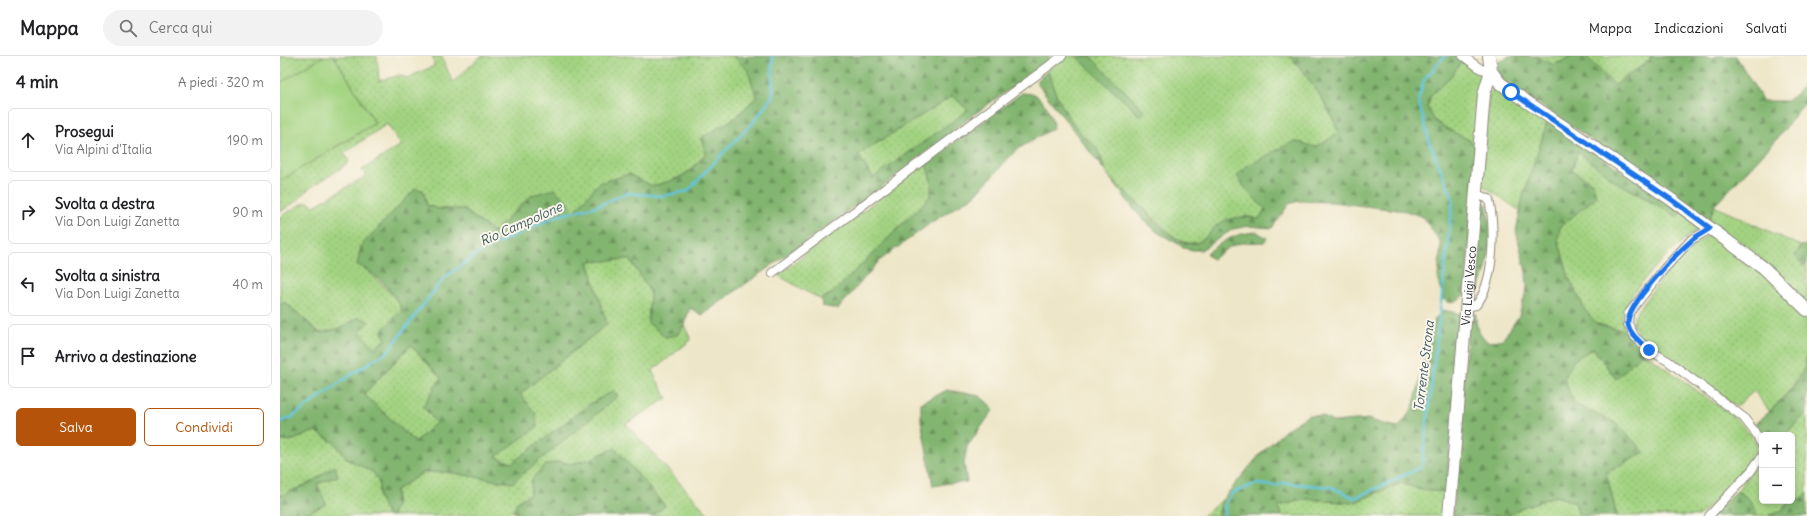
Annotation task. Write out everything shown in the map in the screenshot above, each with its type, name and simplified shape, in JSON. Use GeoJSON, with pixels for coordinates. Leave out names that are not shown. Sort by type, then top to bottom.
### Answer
{"type":"FeatureCollection","features":[{"type":"Feature","properties":{"kind":"street"},"geometry":{"type":"LineString","coordinates":[[772,273],[1062,56]]}},
{"type":"Feature","properties":{"kind":"street"},"geometry":{"type":"LineString","coordinates":[[1463,56],[1481,69],[1491,71],[1500,83],[1511,92],[1672,200],[1710,228],[1764,268],[1807,310]]}},
{"type":"Feature","properties":{"kind":"street","name":"Via Luigi Vesco"},"geometry":{"type":"LineString","coordinates":[[1449,516],[1484,94],[1491,71],[1489,56]]}},
{"type":"Feature","properties":{"kind":"street"},"geometry":{"type":"LineString","coordinates":[[1466,307],[1476,305],[1483,296],[1490,265],[1493,217],[1489,199],[1476,194]]}},
{"type":"Feature","properties":{"kind":"street"},"geometry":{"type":"LineString","coordinates":[[1710,228],[1691,240],[1664,269],[1629,313],[1628,324],[1635,337],[1649,350],[1668,361],[1743,417],[1759,440]]}},
{"type":"Feature","properties":{"kind":"street"},"geometry":{"type":"LineString","coordinates":[[1709,516],[1751,471],[1759,460]]}},
{"type":"Feature","properties":{"kind":"green space"},"geometry":{"type":"Polygon","coordinates":[[[280,56],[324,56],[280,83],[280,56]]]}},
{"type":"Feature","properties":{"kind":"green space"},"geometry":{"type":"Polygon","coordinates":[[[324,56],[334,56],[375,123],[280,181],[280,83],[324,56]]]}},
{"type":"Feature","properties":{"kind":"green space"},"geometry":{"type":"Polygon","coordinates":[[[334,56],[377,56],[379,81],[400,75],[406,78],[434,66],[433,56],[441,56],[453,82],[481,56],[733,56],[748,71],[757,97],[735,118],[701,138],[706,153],[688,172],[670,181],[652,187],[629,175],[599,183],[573,214],[532,195],[494,232],[463,209],[439,209],[427,205],[423,190],[365,268],[397,299],[402,310],[382,330],[386,340],[374,348],[359,331],[369,322],[359,317],[341,328],[320,333],[286,303],[280,303],[280,217],[308,202],[314,206],[366,176],[362,170],[401,145],[387,124],[344,153],[349,162],[307,190],[298,200],[280,212],[280,181],[375,123],[334,56]]]}},
{"type":"Feature","properties":{"kind":"green space"},"geometry":{"type":"Polygon","coordinates":[[[733,56],[1048,56],[1051,60],[973,115],[880,188],[702,315],[690,308],[684,325],[677,335],[665,337],[648,323],[650,292],[630,259],[588,262],[607,324],[520,394],[536,414],[537,427],[496,457],[512,463],[590,404],[613,391],[618,396],[512,483],[447,472],[424,472],[396,490],[396,506],[391,516],[388,516],[379,497],[379,482],[373,472],[347,459],[335,443],[315,431],[293,440],[280,441],[280,303],[286,303],[320,333],[341,328],[359,317],[369,322],[359,331],[375,348],[386,340],[382,330],[402,310],[399,303],[377,277],[357,265],[361,246],[415,189],[423,190],[427,205],[439,209],[463,209],[494,232],[532,195],[554,189],[569,203],[573,213],[599,183],[629,174],[652,186],[670,181],[683,176],[706,153],[701,138],[735,118],[757,97],[748,71],[733,56]],[[953,96],[858,155],[873,178],[968,110],[953,96]],[[411,345],[364,394],[415,442],[436,423],[423,406],[441,378],[411,345]]]}},
{"type":"Feature","properties":{"kind":"green space"},"geometry":{"type":"Polygon","coordinates":[[[1067,56],[1076,56],[1141,116],[1144,110],[1090,56],[1290,56],[1324,101],[1339,133],[1316,147],[1307,146],[1248,192],[1265,209],[1259,219],[1245,216],[1217,225],[1204,239],[1196,243],[1186,243],[1173,236],[1110,178],[1096,147],[1084,137],[1072,122],[1057,97],[1048,70],[1067,56]]]}},
{"type":"Feature","properties":{"kind":"green space"},"geometry":{"type":"Polygon","coordinates":[[[1076,56],[1090,56],[1144,110],[1141,117],[1076,56]]]}},
{"type":"Feature","properties":{"kind":"green space"},"geometry":{"type":"Polygon","coordinates":[[[1290,56],[1457,56],[1463,59],[1453,74],[1431,95],[1427,107],[1434,120],[1445,128],[1471,141],[1476,149],[1465,294],[1458,300],[1449,303],[1443,299],[1438,277],[1441,243],[1423,217],[1406,211],[1332,202],[1299,201],[1289,204],[1272,228],[1249,226],[1233,229],[1201,250],[1189,250],[1157,232],[1137,213],[1110,178],[1172,236],[1179,241],[1186,243],[1191,244],[1200,241],[1216,226],[1226,220],[1242,217],[1259,219],[1265,209],[1248,192],[1237,176],[1247,166],[1294,141],[1316,147],[1339,133],[1330,112],[1318,93],[1290,56]]]}},
{"type":"Feature","properties":{"kind":"green space"},"geometry":{"type":"Polygon","coordinates":[[[1510,56],[1535,56],[1554,65],[1573,56],[1586,56],[1615,85],[1651,59],[1650,56],[1705,56],[1713,58],[1717,56],[1736,56],[1763,101],[1788,101],[1807,83],[1807,101],[1778,138],[1714,206],[1709,220],[1498,76],[1497,62],[1510,56]]]}},
{"type":"Feature","properties":{"kind":"green space"},"geometry":{"type":"Polygon","coordinates":[[[1535,56],[1573,56],[1554,65],[1535,56]]]}},
{"type":"Feature","properties":{"kind":"green space"},"geometry":{"type":"Polygon","coordinates":[[[1586,56],[1650,56],[1652,59],[1615,85],[1586,56]]]}},
{"type":"Feature","properties":{"kind":"green space"},"geometry":{"type":"Polygon","coordinates":[[[1463,59],[1483,75],[1476,149],[1471,141],[1445,128],[1434,120],[1427,107],[1431,95],[1453,74],[1463,59]]]}},
{"type":"Feature","properties":{"kind":"green space"},"geometry":{"type":"Polygon","coordinates":[[[1048,70],[1053,88],[1062,106],[1078,130],[1096,147],[1104,170],[1036,82],[1048,70]]]}},
{"type":"Feature","properties":{"kind":"green space"},"geometry":{"type":"Polygon","coordinates":[[[1493,89],[1500,89],[1548,120],[1523,197],[1520,211],[1481,184],[1489,93],[1493,89]]]}},
{"type":"Feature","properties":{"kind":"green space"},"geometry":{"type":"Polygon","coordinates":[[[1022,93],[1035,94],[1047,107],[1054,124],[1052,129],[1016,150],[975,195],[932,222],[879,261],[838,309],[822,306],[821,299],[833,293],[930,197],[932,184],[926,163],[1022,93]]]}},
{"type":"Feature","properties":{"kind":"green space"},"geometry":{"type":"Polygon","coordinates":[[[953,95],[968,110],[874,179],[858,155],[953,95]]]}},
{"type":"Feature","properties":{"kind":"green space"},"geometry":{"type":"Polygon","coordinates":[[[1548,120],[1682,212],[1678,217],[1615,181],[1578,152],[1572,170],[1593,183],[1596,197],[1560,227],[1558,239],[1569,278],[1585,310],[1597,324],[1625,331],[1643,352],[1616,379],[1593,348],[1574,360],[1564,379],[1574,404],[1614,422],[1645,452],[1606,473],[1617,516],[1579,516],[1575,502],[1555,496],[1523,507],[1506,516],[1453,516],[1469,314],[1476,314],[1478,330],[1488,342],[1503,339],[1519,316],[1527,288],[1526,272],[1516,231],[1523,197],[1548,120]]]}},
{"type":"Feature","properties":{"kind":"green space"},"geometry":{"type":"Polygon","coordinates":[[[1578,151],[1615,181],[1678,217],[1682,212],[1702,227],[1692,233],[1668,254],[1634,293],[1626,305],[1622,316],[1625,331],[1597,324],[1585,310],[1569,278],[1558,239],[1560,227],[1596,197],[1592,183],[1572,170],[1578,151]]]}},
{"type":"Feature","properties":{"kind":"green space"},"geometry":{"type":"Polygon","coordinates":[[[926,163],[932,184],[930,197],[833,293],[821,299],[778,275],[926,163]]]}},
{"type":"Feature","properties":{"kind":"green space"},"geometry":{"type":"Polygon","coordinates":[[[1479,199],[1487,205],[1489,216],[1489,252],[1484,275],[1480,285],[1475,295],[1471,295],[1479,199]]]}},
{"type":"Feature","properties":{"kind":"green space"},"geometry":{"type":"Polygon","coordinates":[[[1714,206],[1801,246],[1795,255],[1803,265],[1807,263],[1807,303],[1783,279],[1709,220],[1714,206]]]}},
{"type":"Feature","properties":{"kind":"green space"},"geometry":{"type":"Polygon","coordinates":[[[1257,232],[1267,238],[1264,242],[1237,244],[1213,259],[1209,257],[1207,253],[1230,238],[1242,234],[1257,232]]]}},
{"type":"Feature","properties":{"kind":"green space"},"geometry":{"type":"Polygon","coordinates":[[[1711,234],[1766,276],[1797,305],[1807,318],[1807,353],[1805,368],[1788,392],[1770,412],[1754,391],[1736,407],[1639,335],[1633,323],[1635,314],[1669,268],[1699,241],[1711,234]]]}},
{"type":"Feature","properties":{"kind":"green space"},"geometry":{"type":"Polygon","coordinates":[[[1807,245],[1807,263],[1803,266],[1795,255],[1801,246],[1807,245]]]}},
{"type":"Feature","properties":{"kind":"green space"},"geometry":{"type":"Polygon","coordinates":[[[630,259],[650,292],[648,323],[677,335],[684,325],[691,340],[652,371],[667,398],[626,424],[710,516],[652,516],[665,505],[590,459],[572,464],[559,462],[532,479],[530,494],[516,503],[516,507],[506,516],[391,516],[396,506],[396,490],[424,472],[447,472],[512,483],[613,391],[590,404],[512,464],[495,457],[536,414],[520,394],[607,324],[588,262],[630,259]]]}},
{"type":"Feature","properties":{"kind":"green space"},"geometry":{"type":"Polygon","coordinates":[[[1443,310],[1461,314],[1446,492],[1421,490],[1401,483],[1352,503],[1308,499],[1278,506],[1281,516],[1218,516],[1222,500],[1261,453],[1288,428],[1309,415],[1322,416],[1333,422],[1368,419],[1399,427],[1413,408],[1435,319],[1443,310]]]}},
{"type":"Feature","properties":{"kind":"green space"},"geometry":{"type":"Polygon","coordinates":[[[411,345],[441,378],[423,406],[437,423],[415,442],[364,394],[411,345]]]}},
{"type":"Feature","properties":{"kind":"green space"},"geometry":{"type":"Polygon","coordinates":[[[1593,348],[1616,379],[1643,352],[1730,414],[1745,428],[1758,446],[1756,453],[1726,489],[1699,516],[1617,516],[1606,473],[1645,452],[1614,422],[1574,404],[1564,379],[1574,360],[1593,348]]]}},
{"type":"Feature","properties":{"kind":"green space"},"geometry":{"type":"Polygon","coordinates":[[[1807,353],[1807,413],[1787,432],[1759,432],[1759,435],[1753,425],[1775,407],[1788,393],[1804,369],[1807,353]]]}},
{"type":"Feature","properties":{"kind":"green space"},"geometry":{"type":"Polygon","coordinates":[[[947,390],[980,396],[994,409],[967,447],[964,463],[967,482],[933,486],[921,420],[921,403],[947,390]]]}},
{"type":"Feature","properties":{"kind":"green space"},"geometry":{"type":"Polygon","coordinates":[[[1807,413],[1807,493],[1802,499],[1795,498],[1795,432],[1787,432],[1807,413]]]}},
{"type":"Feature","properties":{"kind":"green space"},"geometry":{"type":"Polygon","coordinates":[[[315,431],[335,443],[347,459],[373,472],[379,482],[379,497],[388,516],[301,516],[326,504],[317,484],[338,476],[335,467],[312,482],[280,496],[280,441],[293,440],[315,431]]]}},
{"type":"Feature","properties":{"kind":"green space"},"geometry":{"type":"Polygon","coordinates":[[[615,448],[665,506],[652,516],[517,516],[512,511],[516,507],[516,503],[530,494],[532,479],[545,465],[559,462],[572,464],[590,459],[615,448]]]}},
{"type":"Feature","properties":{"kind":"green space"},"geometry":{"type":"Polygon","coordinates":[[[1759,461],[1759,504],[1786,504],[1782,509],[1772,515],[1757,516],[1749,499],[1737,491],[1759,461]]]}},
{"type":"Feature","properties":{"kind":"green space"},"geometry":{"type":"Polygon","coordinates":[[[335,466],[338,476],[317,484],[326,504],[301,516],[280,515],[280,496],[312,482],[335,466]]]}},
{"type":"Feature","properties":{"kind":"green space"},"geometry":{"type":"Polygon","coordinates":[[[1401,483],[1421,490],[1446,492],[1444,516],[1281,516],[1278,506],[1308,499],[1352,503],[1401,483]]]}},
{"type":"Feature","properties":{"kind":"green space"},"geometry":{"type":"Polygon","coordinates":[[[1737,491],[1749,499],[1757,516],[1711,516],[1737,491]]]}},
{"type":"Feature","properties":{"kind":"green space"},"geometry":{"type":"Polygon","coordinates":[[[1807,493],[1807,516],[1769,516],[1782,511],[1787,504],[1795,504],[1795,498],[1802,499],[1807,493]]]}},
{"type":"Feature","properties":{"kind":"green space"},"geometry":{"type":"Polygon","coordinates":[[[1555,496],[1575,502],[1579,516],[1506,516],[1523,507],[1555,496]]]}},
{"type":"Feature","properties":{"kind":"green space"},"geometry":{"type":"Polygon","coordinates":[[[1222,500],[1218,516],[1202,516],[1222,500]]]}},
{"type":"Feature","properties":{"kind":"waterway","name":"Rio Campolone"},"geometry":{"type":"LineString","coordinates":[[280,422],[292,417],[349,376],[388,351],[444,278],[483,250],[557,216],[597,206],[627,193],[662,196],[688,191],[754,122],[773,95],[772,56]]}},
{"type":"Feature","properties":{"kind":"waterway","name":"Torrente Strona"},"geometry":{"type":"LineString","coordinates":[[1224,516],[1225,506],[1232,493],[1256,484],[1276,486],[1284,483],[1331,487],[1355,498],[1422,467],[1453,199],[1430,144],[1418,100],[1424,80],[1445,56]]}},
{"type":"Feature","properties":{"kind":"route"},"geometry":{"type":"LineString","coordinates":[[1511,92],[1672,200],[1710,228],[1691,240],[1644,292],[1629,313],[1628,324],[1635,337],[1649,350]]}}]}
